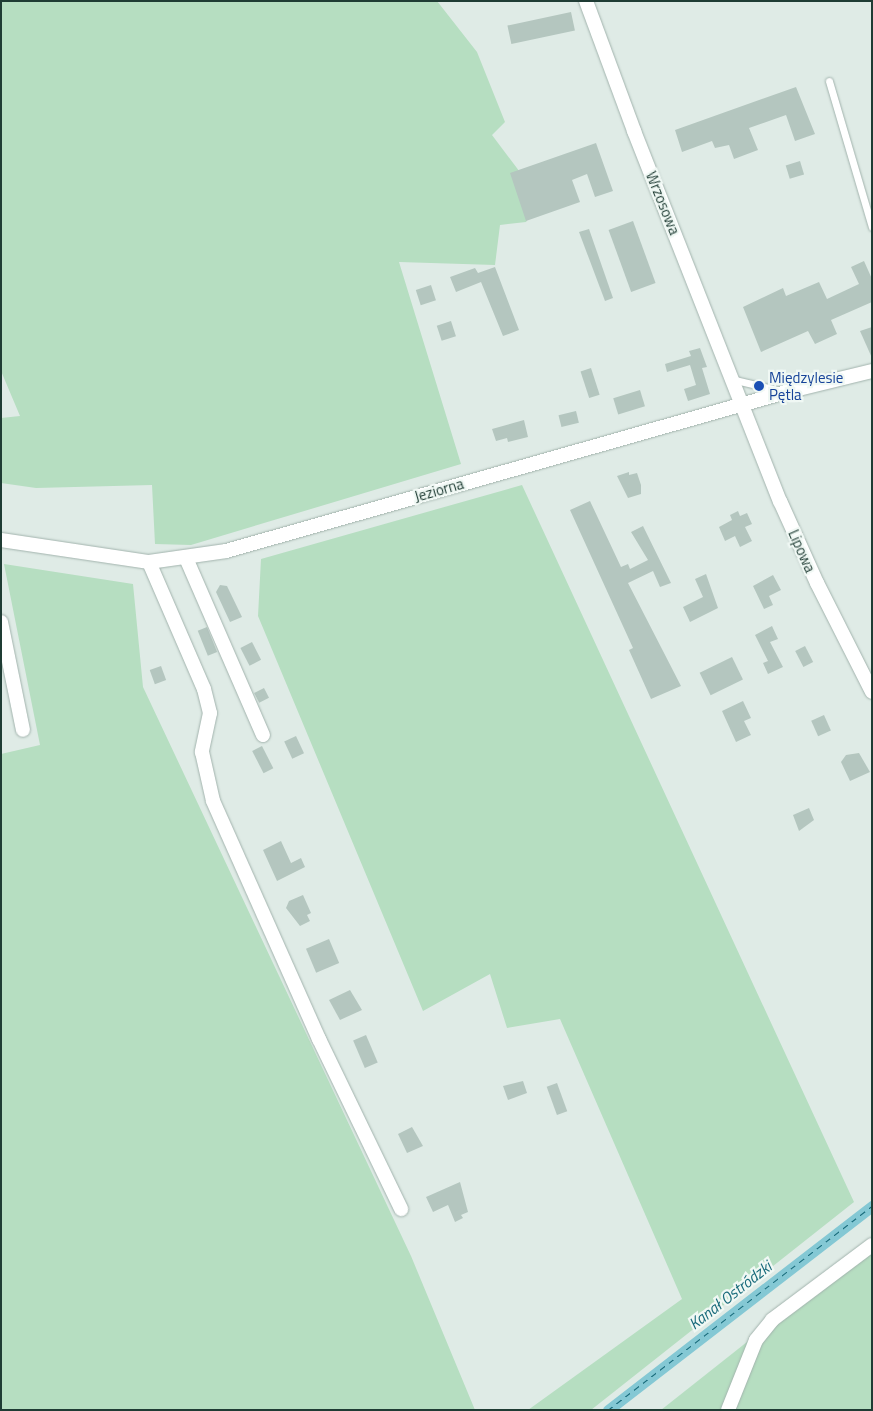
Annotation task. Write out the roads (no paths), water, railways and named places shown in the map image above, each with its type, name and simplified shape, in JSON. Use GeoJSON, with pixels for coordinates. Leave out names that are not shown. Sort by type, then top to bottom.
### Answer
{"type":"FeatureCollection","features":[{"type":"Feature","properties":{"kind":"street","name":"Wrzosowa"},"geometry":{"type":"LineString","coordinates":[[586,1],[634,130],[744,404]]}},
{"type":"Feature","properties":{"kind":"street","name":"Jeziorna"},"geometry":{"type":"LineString","coordinates":[[1,540],[149,562],[226,551],[786,392],[872,371]]}},
{"type":"Feature","properties":{"kind":"street","name":"Lipowa"},"geometry":{"type":"LineString","coordinates":[[744,404],[757,445],[802,550],[872,692]]}},
{"type":"Feature","properties":{"kind":"street"},"geometry":{"type":"LineString","coordinates":[[186,558],[263,735]]}},
{"type":"Feature","properties":{"kind":"street"},"geometry":{"type":"LineString","coordinates":[[149,562],[204,689],[210,713],[202,752],[213,801],[319,1040],[401,1209]]}},
{"type":"Feature","properties":{"kind":"street"},"geometry":{"type":"LineString","coordinates":[[1,622],[23,730]]}},
{"type":"Feature","properties":{"kind":"street"},"geometry":{"type":"LineString","coordinates":[[728,1410],[756,1340],[772,1320],[872,1245]]}},
{"type":"Feature","properties":{"kind":"lane"},"geometry":{"type":"LineString","coordinates":[[829,81],[872,227]]}},
{"type":"Feature","properties":{"kind":"lane"},"geometry":{"type":"LineString","coordinates":[[735,380],[786,392]]}},
{"type":"Feature","properties":{"kind":"waterway","name":"Kanał Ostródzki"},"geometry":{"type":"LineString","coordinates":[[608,1410],[872,1206]]}},
{"type":"Feature","properties":{"kind":"place","name":"Międzylesie Pętla"},"geometry":{"type":"Point","coordinates":[759,386]}}]}
